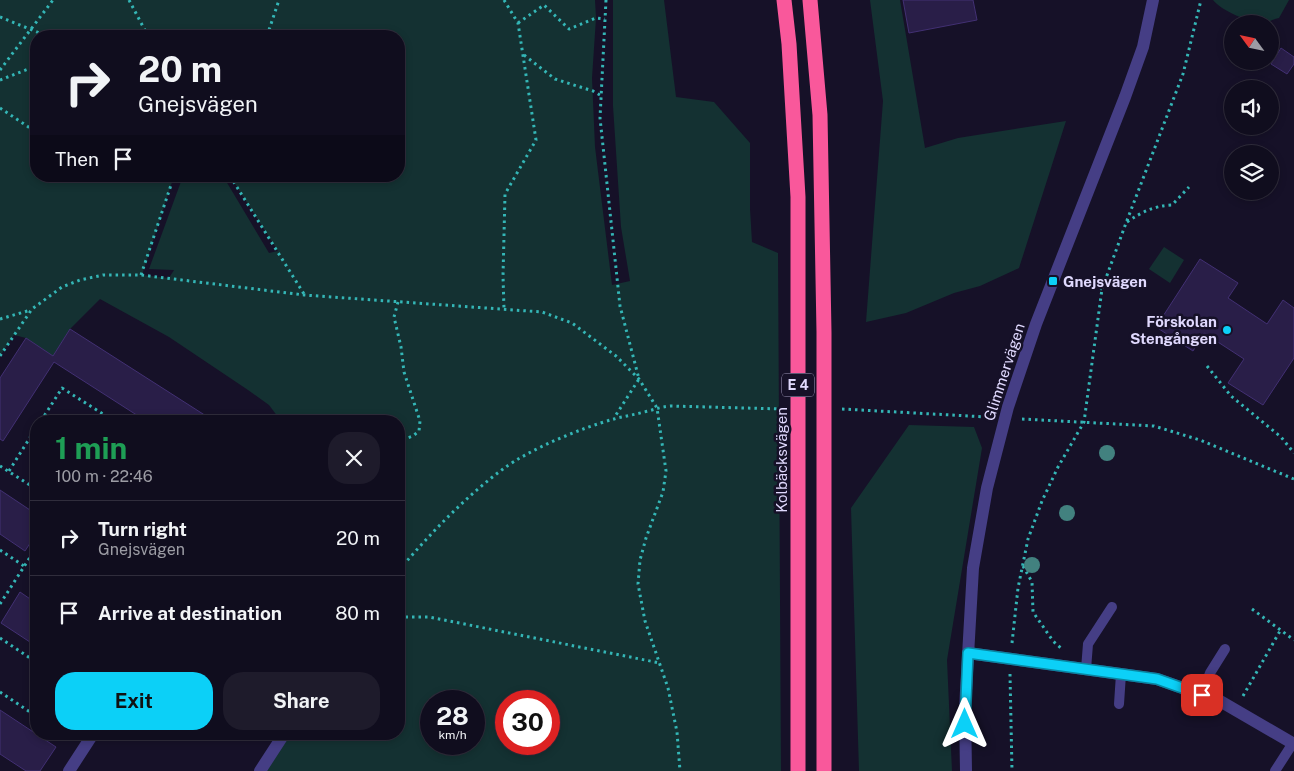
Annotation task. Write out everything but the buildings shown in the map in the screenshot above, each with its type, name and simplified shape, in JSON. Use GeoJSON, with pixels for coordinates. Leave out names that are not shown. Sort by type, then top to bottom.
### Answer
{"type":"FeatureCollection","features":[{"type":"Feature","properties":{"kind":"highway","name":"Kolbäcksvägen"},"geometry":{"type":"LineString","coordinates":[[784,0],[789,44],[798,198],[798,771]]}},
{"type":"Feature","properties":{"kind":"highway","name":"E 4"},"geometry":{"type":"LineString","coordinates":[[810,0],[820,114],[824,322],[824,771]]}},
{"type":"Feature","properties":{"kind":"street","name":"Glimmervägen"},"geometry":{"type":"LineString","coordinates":[[966,771],[965,708],[973,568],[980,523],[1008,407],[1036,324],[1124,98],[1142,46],[1153,0]]}},
{"type":"Feature","properties":{"kind":"street"},"geometry":{"type":"LineString","coordinates":[[968,653],[1157,679],[1220,701],[1293,744]]}},
{"type":"Feature","properties":{"kind":"street"},"geometry":{"type":"LineString","coordinates":[[69,771],[89,740]]}},
{"type":"Feature","properties":{"kind":"street"},"geometry":{"type":"LineString","coordinates":[[260,771],[280,740]]}},
{"type":"Feature","properties":{"kind":"lane"},"geometry":{"type":"LineString","coordinates":[[1086,669],[1088,644],[1112,607]]}},
{"type":"Feature","properties":{"kind":"lane"},"geometry":{"type":"LineString","coordinates":[[1202,695],[1210,673],[1225,649]]}},
{"type":"Feature","properties":{"kind":"lane"},"geometry":{"type":"LineString","coordinates":[[1119,704],[1121,674]]}},
{"type":"Feature","properties":{"kind":"lane"},"geometry":{"type":"LineString","coordinates":[[1275,771],[1293,744]]}},
{"type":"Feature","properties":{"kind":"path"},"geometry":{"type":"LineString","coordinates":[[0,70],[53,0]]}},
{"type":"Feature","properties":{"kind":"path"},"geometry":{"type":"LineString","coordinates":[[128,0],[145,30]]}},
{"type":"Feature","properties":{"kind":"path"},"geometry":{"type":"LineString","coordinates":[[269,30],[279,0]]}},
{"type":"Feature","properties":{"kind":"path"},"geometry":{"type":"LineString","coordinates":[[504,0],[518,23],[536,140],[505,194],[504,309]]}},
{"type":"Feature","properties":{"kind":"path"},"geometry":{"type":"LineString","coordinates":[[606,0],[600,118],[620,306],[639,379],[614,419]]}},
{"type":"Feature","properties":{"kind":"path"},"geometry":{"type":"LineString","coordinates":[[1012,771],[1010,658],[1018,588],[1028,539],[1042,501],[1058,467],[1084,422],[1102,290],[1183,74],[1201,0]]}},
{"type":"Feature","properties":{"kind":"path"},"geometry":{"type":"LineString","coordinates":[[518,23],[544,5],[569,29],[596,18],[605,19]]}},
{"type":"Feature","properties":{"kind":"path"},"geometry":{"type":"LineString","coordinates":[[0,17],[30,30]]}},
{"type":"Feature","properties":{"kind":"path"},"geometry":{"type":"LineString","coordinates":[[523,55],[555,78],[600,95]]}},
{"type":"Feature","properties":{"kind":"path"},"geometry":{"type":"LineString","coordinates":[[0,80],[30,68]]}},
{"type":"Feature","properties":{"kind":"path"},"geometry":{"type":"LineString","coordinates":[[0,108],[30,128]]}},
{"type":"Feature","properties":{"kind":"path"},"geometry":{"type":"LineString","coordinates":[[141,275],[172,182]]}},
{"type":"Feature","properties":{"kind":"path"},"geometry":{"type":"LineString","coordinates":[[234,182],[304,295]]}},
{"type":"Feature","properties":{"kind":"path"},"geometry":{"type":"LineString","coordinates":[[1126,223],[1145,210],[1159,205],[1172,204],[1189,187]]}},
{"type":"Feature","properties":{"kind":"path"},"geometry":{"type":"LineString","coordinates":[[0,319],[32,309],[62,287],[80,280],[103,275],[141,275],[304,295],[542,312],[572,323],[616,356],[639,379],[657,408],[666,471],[662,492],[642,553],[638,584],[645,621],[661,663],[673,710],[680,756],[680,771]]}},
{"type":"Feature","properties":{"kind":"path"},"geometry":{"type":"LineString","coordinates":[[1069,283],[1074,278],[1102,290]]}},
{"type":"Feature","properties":{"kind":"path"},"geometry":{"type":"LineString","coordinates":[[398,302],[394,317],[401,347],[404,372],[420,421],[419,431],[413,436],[405,438]]}},
{"type":"Feature","properties":{"kind":"path"},"geometry":{"type":"LineString","coordinates":[[0,356],[32,309]]}},
{"type":"Feature","properties":{"kind":"path"},"geometry":{"type":"LineString","coordinates":[[1207,366],[1231,396],[1281,437],[1294,453]]}},
{"type":"Feature","properties":{"kind":"path"},"geometry":{"type":"LineString","coordinates":[[45,415],[62,388],[105,415]]}},
{"type":"Feature","properties":{"kind":"path"},"geometry":{"type":"LineString","coordinates":[[405,563],[469,498],[504,468],[544,446],[614,419],[670,406],[785,409]]}},
{"type":"Feature","properties":{"kind":"path"},"geometry":{"type":"LineString","coordinates":[[842,409],[987,417]]}},
{"type":"Feature","properties":{"kind":"path"},"geometry":{"type":"LineString","coordinates":[[1019,418],[1154,426],[1200,440],[1294,479]]}},
{"type":"Feature","properties":{"kind":"path"},"geometry":{"type":"LineString","coordinates":[[9,471],[30,438]]}},
{"type":"Feature","properties":{"kind":"path"},"geometry":{"type":"LineString","coordinates":[[0,466],[30,485]]}},
{"type":"Feature","properties":{"kind":"path"},"geometry":{"type":"LineString","coordinates":[[0,551],[24,566]]}},
{"type":"Feature","properties":{"kind":"path"},"geometry":{"type":"LineString","coordinates":[[0,603],[30,557]]}},
{"type":"Feature","properties":{"kind":"path"},"geometry":{"type":"LineString","coordinates":[[1023,566],[1032,582],[1033,612],[1053,641],[1086,669]]}},
{"type":"Feature","properties":{"kind":"path"},"geometry":{"type":"LineString","coordinates":[[1252,609],[1294,640]]}},
{"type":"Feature","properties":{"kind":"path"},"geometry":{"type":"LineString","coordinates":[[405,616],[429,617],[661,663]]}},
{"type":"Feature","properties":{"kind":"path"},"geometry":{"type":"LineString","coordinates":[[1235,710],[1280,631]]}},
{"type":"Feature","properties":{"kind":"path"},"geometry":{"type":"LineString","coordinates":[[0,638],[30,658]]}},
{"type":"Feature","properties":{"kind":"path"},"geometry":{"type":"LineString","coordinates":[[0,692],[30,712]]}},
{"type":"Feature","properties":{"kind":"green space"},"geometry":{"type":"Polygon","coordinates":[[[0,0],[595,0],[596,18],[592,78],[595,147],[612,285],[630,281],[621,227],[613,106],[613,0],[664,0],[676,97],[714,102],[750,143],[752,242],[778,253],[781,771],[260,771],[280,740],[405,740],[405,415],[276,415],[269,405],[169,337],[100,299],[70,329],[53,356],[26,338],[14,335],[0,356],[0,0]]]}},
{"type":"Feature","properties":{"kind":"green space"},"geometry":{"type":"Polygon","coordinates":[[[870,0],[900,0],[925,148],[958,138],[1066,121],[1019,268],[980,286],[954,293],[906,313],[866,322],[883,101],[870,0]]]}},
{"type":"Feature","properties":{"kind":"green space"},"geometry":{"type":"Polygon","coordinates":[[[1213,0],[1289,0],[1279,18],[1279,15],[1234,15],[1213,0]]]}},
{"type":"Feature","properties":{"kind":"green space"},"geometry":{"type":"Polygon","coordinates":[[[1164,247],[1184,260],[1170,283],[1149,269],[1164,247]]]}},
{"type":"Feature","properties":{"kind":"green space"},"geometry":{"type":"Polygon","coordinates":[[[909,425],[974,427],[982,448],[947,660],[952,771],[859,771],[851,508],[909,425]]]}},
{"type":"Feature","properties":{"kind":"place","name":"Gnejsvägen"},"geometry":{"type":"Point","coordinates":[1053,281]}},
{"type":"Feature","properties":{"kind":"place","name":"Förskolan Stengången"},"geometry":{"type":"Point","coordinates":[1227,330]}},
{"type":"Feature","properties":{"kind":"route"},"geometry":{"type":"LineString","coordinates":[[965,724],[968,653],[1157,679],[1202,695]]}}]}
